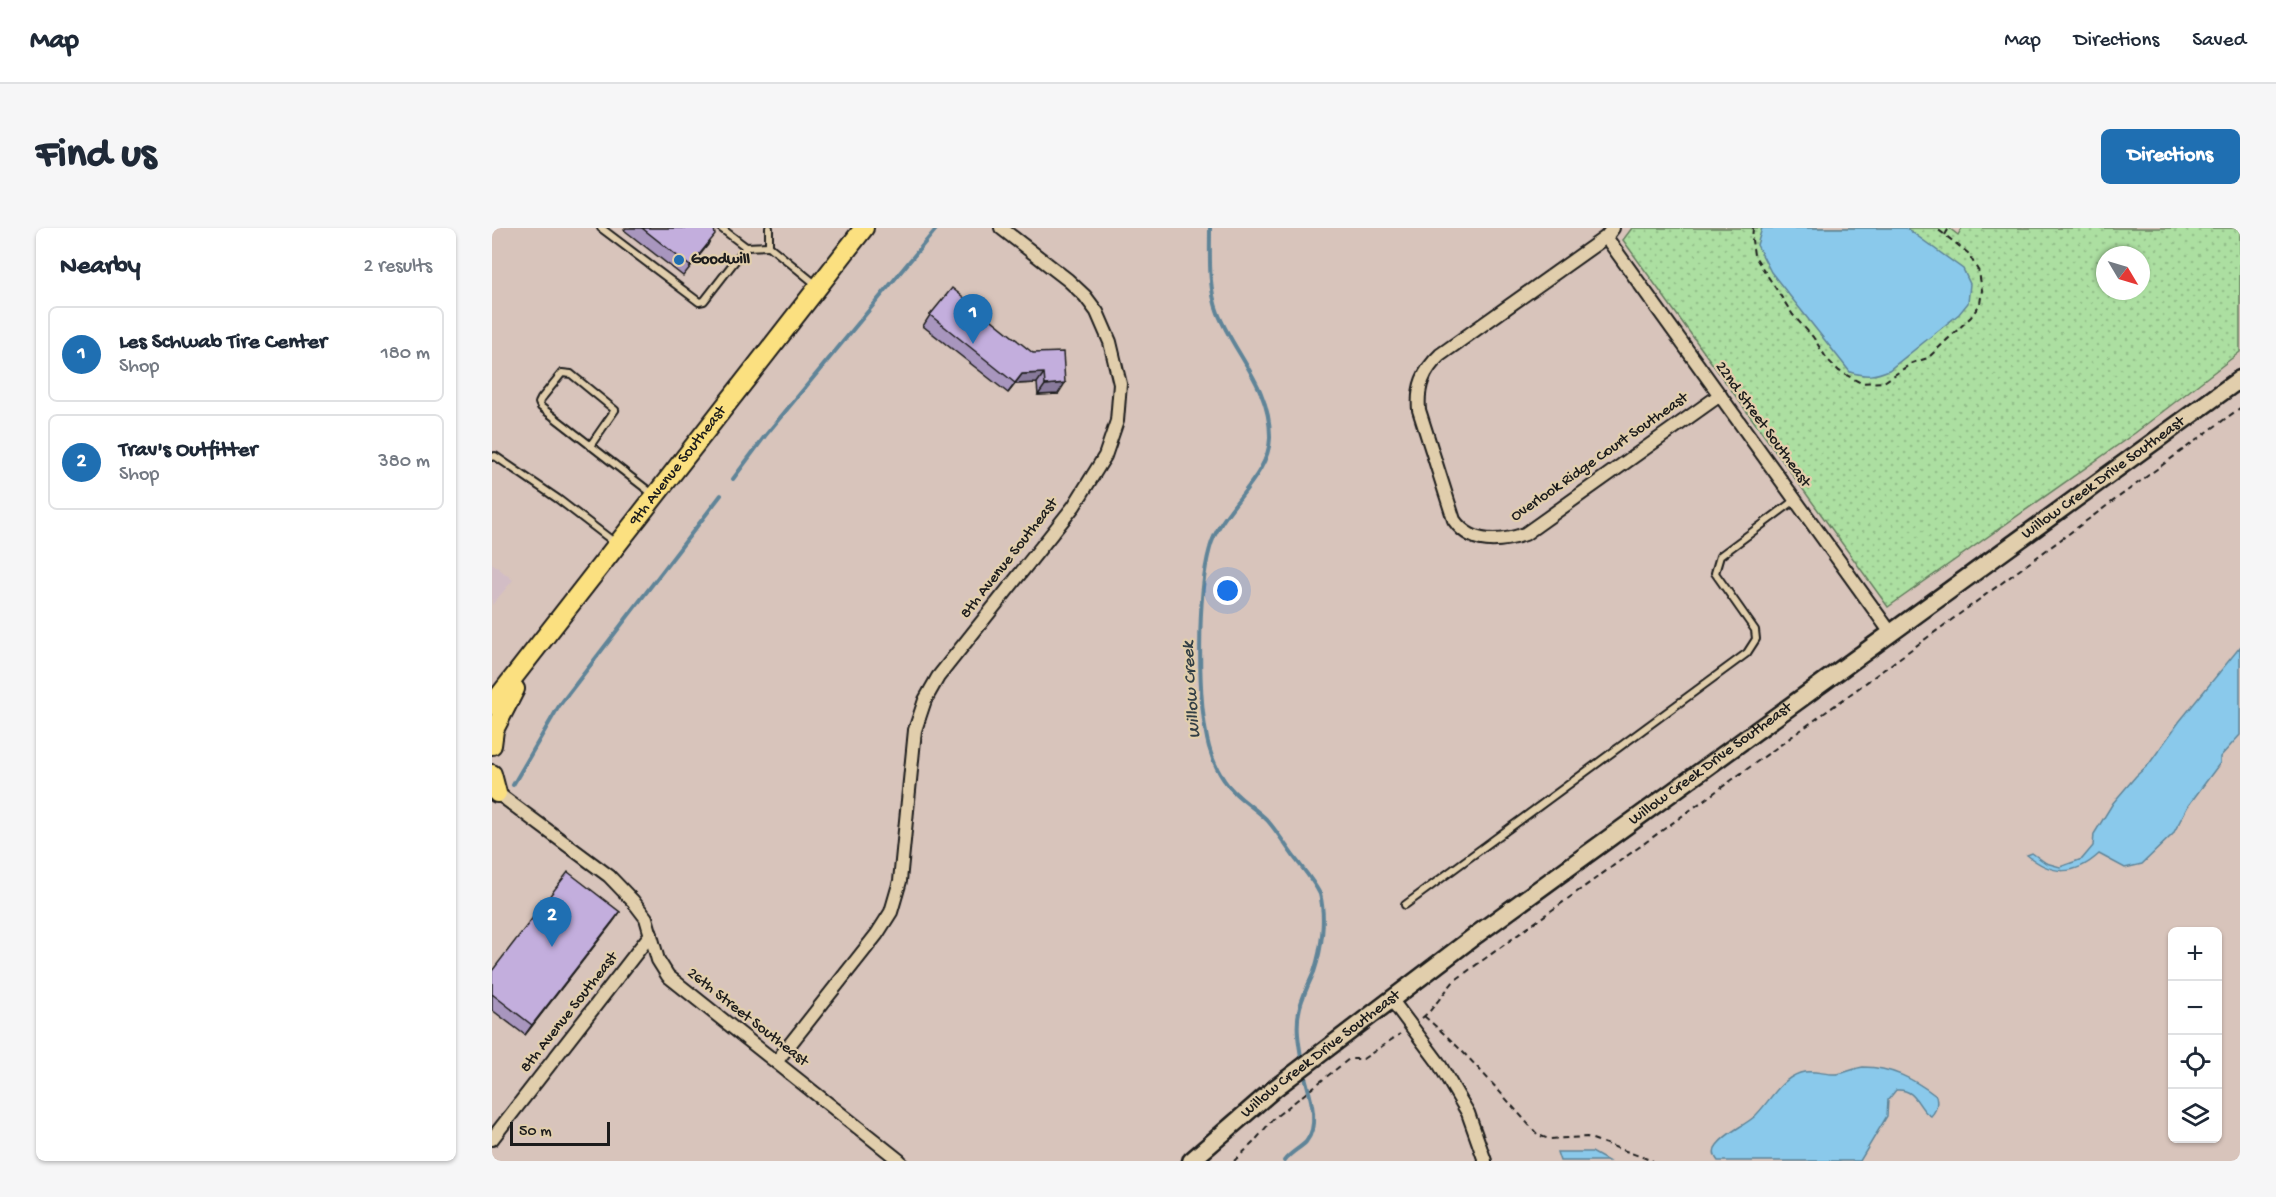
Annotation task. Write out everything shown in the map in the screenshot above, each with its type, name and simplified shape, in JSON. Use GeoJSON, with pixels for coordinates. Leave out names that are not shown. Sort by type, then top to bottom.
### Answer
{"type":"FeatureCollection","features":[{"type":"Feature","properties":{"kind":"main road","name":"9th Avenue Southeast"},"geometry":{"type":"LineString","coordinates":[[492,705],[864,228]]}},
{"type":"Feature","properties":{"kind":"main road","name":"Willow Creek Drive Southeast"},"geometry":{"type":"LineString","coordinates":[[1191,1161],[1274,1089],[1391,999],[2240,379]]}},
{"type":"Feature","properties":{"kind":"main road"},"geometry":{"type":"LineString","coordinates":[[492,745],[494,730],[537,648]]}},
{"type":"Feature","properties":{"kind":"main road"},"geometry":{"type":"LineString","coordinates":[[492,774],[494,791]]}},
{"type":"Feature","properties":{"kind":"street","name":"8th Avenue Southeast"},"geometry":{"type":"LineString","coordinates":[[776,1062],[877,934],[891,912],[900,881],[915,730],[929,692],[1074,506],[1105,456],[1117,421],[1120,384],[1110,342],[1097,312],[1085,296],[1068,280],[1001,228]]}},
{"type":"Feature","properties":{"kind":"street","name":"22nd Street Southeast"},"geometry":{"type":"LineString","coordinates":[[1609,232],[1720,395],[1891,633]]}},
{"type":"Feature","properties":{"kind":"street","name":"Overlook Ridge Court Southeast"},"geometry":{"type":"LineString","coordinates":[[1609,232],[1440,355],[1423,375],[1418,392],[1419,410],[1450,513],[1458,527],[1474,538],[1483,540],[1502,540],[1525,534],[1720,395]]}},
{"type":"Feature","properties":{"kind":"street","name":"26th Street Southeast"},"geometry":{"type":"LineString","coordinates":[[494,791],[609,876],[633,901],[646,918],[658,960],[668,976],[900,1161]]}},
{"type":"Feature","properties":{"kind":"street","name":"8th Avenue Southeast"},"geometry":{"type":"LineString","coordinates":[[492,1139],[651,934]]}},
{"type":"Feature","properties":{"kind":"street"},"geometry":{"type":"LineString","coordinates":[[1391,999],[1438,1062],[1468,1113],[1485,1161]]}},
{"type":"Feature","properties":{"kind":"lane"},"geometry":{"type":"LineString","coordinates":[[601,228],[699,302],[705,301],[746,247]]}},
{"type":"Feature","properties":{"kind":"lane"},"geometry":{"type":"LineString","coordinates":[[721,228],[746,247],[769,246],[818,286]]}},
{"type":"Feature","properties":{"kind":"lane"},"geometry":{"type":"LineString","coordinates":[[769,228],[769,246]]}},
{"type":"Feature","properties":{"kind":"lane"},"geometry":{"type":"LineString","coordinates":[[590,446],[615,410],[571,374],[562,373],[539,403],[541,407],[590,446],[655,495]]}},
{"type":"Feature","properties":{"kind":"lane"},"geometry":{"type":"LineString","coordinates":[[492,457],[495,456],[558,499],[617,544]]}},
{"type":"Feature","properties":{"kind":"lane"},"geometry":{"type":"LineString","coordinates":[[1406,905],[1747,653],[1756,639],[1755,630],[1715,573],[1716,565],[1720,556],[1795,500]]}},
{"type":"Feature","properties":{"kind":"path"},"geometry":{"type":"LineString","coordinates":[[1754,228],[1752,240],[1754,255],[1793,315],[1813,337],[1827,359],[1839,371],[1861,383],[1884,382],[1912,363],[1928,358],[1971,317],[1980,304],[1982,290],[1979,272],[1968,253],[1936,228]]}},
{"type":"Feature","properties":{"kind":"path"},"geometry":{"type":"LineString","coordinates":[[1945,235],[1949,228]]}},
{"type":"Feature","properties":{"kind":"path"},"geometry":{"type":"LineString","coordinates":[[1234,1161],[1273,1119],[1349,1059],[1363,1059],[1411,1026],[1424,1016],[1454,981],[2240,408]]}},
{"type":"Feature","properties":{"kind":"path"},"geometry":{"type":"LineString","coordinates":[[1424,1016],[1452,1039],[1484,1072],[1538,1136],[1549,1139],[1587,1137],[1653,1161]]}},
{"type":"Feature","properties":{"kind":"shaded area"},"geometry":{"type":"Polygon","coordinates":[[[492,563],[513,580],[492,605],[492,563]]]}},
{"type":"Feature","properties":{"kind":"green space"},"geometry":{"type":"Polygon","coordinates":[[[1632,228],[1949,228],[1958,235],[1962,228],[2240,228],[2240,352],[2135,433],[1888,607],[1623,240],[1632,228]]]}},
{"type":"Feature","properties":{"kind":"water"},"geometry":{"type":"Polygon","coordinates":[[[1762,228],[1906,228],[1963,269],[1970,284],[1968,303],[1959,314],[1889,370],[1870,375],[1850,372],[1771,272],[1757,245],[1762,228]]]}},
{"type":"Feature","properties":{"kind":"water"},"geometry":{"type":"Polygon","coordinates":[[[2240,647],[2240,735],[2220,757],[2220,763],[2188,806],[2173,834],[2142,864],[2125,868],[2099,854],[2072,870],[2054,870],[2027,855],[2032,853],[2046,863],[2060,867],[2082,859],[2093,846],[2094,834],[2113,803],[2149,764],[2179,722],[2240,647]]]}},
{"type":"Feature","properties":{"kind":"water"},"geometry":{"type":"Polygon","coordinates":[[[1863,1067],[1893,1072],[1919,1084],[1936,1096],[1935,1111],[1931,1116],[1909,1093],[1896,1090],[1888,1100],[1887,1116],[1860,1161],[1718,1161],[1714,1149],[1721,1140],[1754,1117],[1780,1086],[1793,1076],[1809,1072],[1837,1074],[1863,1067]]]}},
{"type":"Feature","properties":{"kind":"water"},"geometry":{"type":"Polygon","coordinates":[[[1557,1152],[1592,1152],[1608,1161],[1560,1161],[1557,1152]]]}},
{"type":"Feature","properties":{"kind":"building","name":"Goodwill"},"geometry":{"type":"Polygon","coordinates":[[[642,228],[714,228],[715,235],[690,266],[642,228]]]}},
{"type":"Feature","properties":{"kind":"building"},"geometry":{"type":"Polygon","coordinates":[[[952,288],[1033,353],[1063,352],[1065,383],[1045,385],[1044,373],[1022,374],[1015,383],[930,315],[952,288]]]}},
{"type":"Feature","properties":{"kind":"building"},"geometry":{"type":"Polygon","coordinates":[[[568,872],[620,912],[532,1025],[492,994],[492,971],[568,872]]]}},
{"type":"Feature","properties":{"kind":"waterway"},"geometry":{"type":"LineString","coordinates":[[733,479],[765,436],[937,228]]}},
{"type":"Feature","properties":{"kind":"waterway","name":"Willow Creek"},"geometry":{"type":"LineString","coordinates":[[1210,228],[1210,271],[1215,303],[1225,328],[1251,372],[1265,403],[1270,438],[1268,453],[1262,467],[1223,520],[1210,548],[1201,619],[1202,703],[1209,747],[1221,776],[1233,791],[1271,824],[1320,894],[1323,913],[1321,943],[1314,972],[1301,1003],[1298,1021],[1302,1062]]}},
{"type":"Feature","properties":{"kind":"waterway"},"geometry":{"type":"LineString","coordinates":[[513,785],[559,706],[721,495]]}},
{"type":"Feature","properties":{"kind":"waterway","name":"Willow Creek"},"geometry":{"type":"LineString","coordinates":[[1284,1161],[1306,1142],[1313,1126],[1311,1099],[1304,1073]]}},
{"type":"Feature","properties":{"kind":"place","name":"Goodwill"},"geometry":{"type":"Point","coordinates":[679,260]}},
{"type":"Feature","properties":{"kind":"place","name":"Les Schwab Tire Center"},"geometry":{"type":"Point","coordinates":[973,344]}},
{"type":"Feature","properties":{"kind":"place","name":"Trav's Outfitter"},"geometry":{"type":"Point","coordinates":[552,947]}}]}
